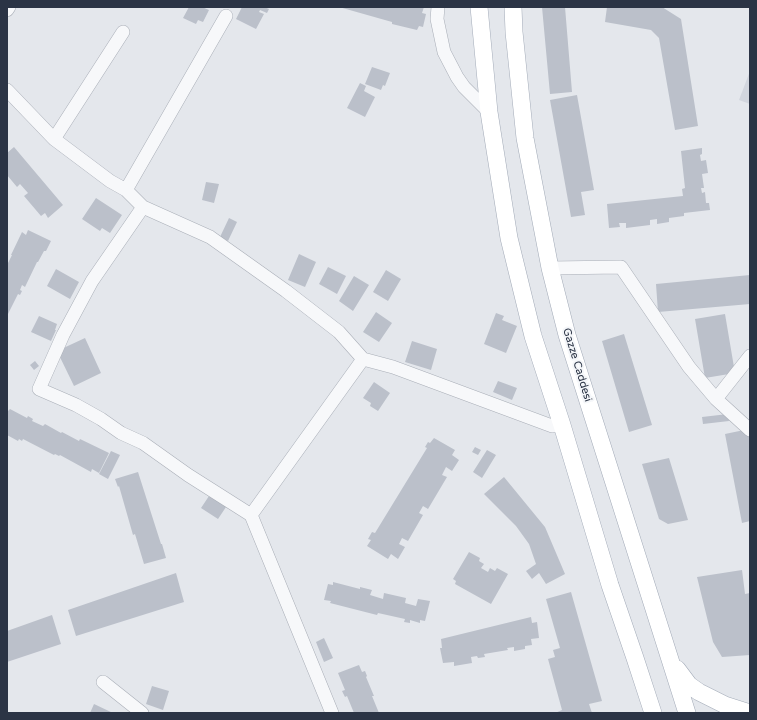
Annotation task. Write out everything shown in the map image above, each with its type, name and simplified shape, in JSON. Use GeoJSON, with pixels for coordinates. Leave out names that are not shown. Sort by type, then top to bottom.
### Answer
{"type":"FeatureCollection","features":[{"type":"Feature","properties":{"kind":"main road"},"geometry":{"type":"LineString","coordinates":[[479,7],[489,112],[509,238],[533,336],[562,425],[610,585],[653,713]]}},
{"type":"Feature","properties":{"kind":"main road","name":"Gazze Caddesi"},"geometry":{"type":"LineString","coordinates":[[513,7],[514,32],[525,138],[550,268],[567,335],[687,713]]}},
{"type":"Feature","properties":{"kind":"main road"},"geometry":{"type":"LineString","coordinates":[[670,659],[689,684],[699,692],[725,705],[750,713]]}},
{"type":"Feature","properties":{"kind":"street"},"geometry":{"type":"LineString","coordinates":[[438,7],[437,19],[444,52],[464,87],[489,112]]}},
{"type":"Feature","properties":{"kind":"street"},"geometry":{"type":"LineString","coordinates":[[126,190],[226,16]]}},
{"type":"Feature","properties":{"kind":"street"},"geometry":{"type":"LineString","coordinates":[[54,139],[123,32]]}},
{"type":"Feature","properties":{"kind":"street"},"geometry":{"type":"LineString","coordinates":[[7,90],[54,139],[110,181],[126,190],[143,207],[210,237],[286,291],[339,332],[363,359],[393,367],[552,426],[562,425]]}},
{"type":"Feature","properties":{"kind":"street"},"geometry":{"type":"LineString","coordinates":[[143,207],[92,281],[63,335],[39,389],[76,405],[101,419],[121,433],[143,443],[188,475],[251,515],[332,713]]}},
{"type":"Feature","properties":{"kind":"street"},"geometry":{"type":"LineString","coordinates":[[550,268],[621,267],[689,367],[716,399],[750,430]]}},
{"type":"Feature","properties":{"kind":"street"},"geometry":{"type":"LineString","coordinates":[[716,399],[750,356]]}},
{"type":"Feature","properties":{"kind":"street"},"geometry":{"type":"LineString","coordinates":[[251,515],[363,359]]}},
{"type":"Feature","properties":{"kind":"street"},"geometry":{"type":"LineString","coordinates":[[103,682],[142,713]]}},
{"type":"Feature","properties":{"kind":"shaded area"},"geometry":{"type":"Polygon","coordinates":[[[750,71],[750,104],[739,100],[750,71]]]}},
{"type":"Feature","properties":{"kind":"building"},"geometry":{"type":"Polygon","coordinates":[[[189,7],[202,7],[209,10],[203,22],[198,20],[196,24],[183,18],[189,7]]]}},
{"type":"Feature","properties":{"kind":"building"},"geometry":{"type":"Polygon","coordinates":[[[242,7],[264,7],[269,9],[267,13],[260,10],[259,12],[264,14],[256,29],[236,19],[242,7]]]}},
{"type":"Feature","properties":{"kind":"building"},"geometry":{"type":"Polygon","coordinates":[[[339,7],[424,7],[422,13],[426,14],[423,27],[419,26],[417,30],[392,24],[392,22],[339,7]]]}},
{"type":"Feature","properties":{"kind":"building"},"geometry":{"type":"Polygon","coordinates":[[[542,7],[565,7],[572,92],[550,94],[542,7]]]}},
{"type":"Feature","properties":{"kind":"building"},"geometry":{"type":"Polygon","coordinates":[[[607,7],[662,7],[681,19],[698,126],[675,130],[659,38],[651,30],[605,22],[607,7]]]}},
{"type":"Feature","properties":{"kind":"building"},"geometry":{"type":"Polygon","coordinates":[[[372,67],[390,73],[385,86],[383,85],[381,90],[365,84],[372,67]]]}},
{"type":"Feature","properties":{"kind":"building"},"geometry":{"type":"Polygon","coordinates":[[[360,83],[366,86],[364,91],[375,97],[365,117],[347,108],[360,83]]]}},
{"type":"Feature","properties":{"kind":"building"},"geometry":{"type":"Polygon","coordinates":[[[577,95],[594,190],[581,192],[585,215],[571,217],[550,100],[577,95]]]}},
{"type":"Feature","properties":{"kind":"building"},"geometry":{"type":"Polygon","coordinates":[[[14,147],[63,205],[48,218],[45,213],[41,216],[24,196],[28,193],[20,184],[17,187],[7,175],[7,153],[14,147]]]}},
{"type":"Feature","properties":{"kind":"building"},"geometry":{"type":"Polygon","coordinates":[[[702,148],[702,154],[700,155],[701,161],[706,160],[708,173],[702,174],[704,188],[701,188],[702,193],[705,192],[706,203],[709,203],[710,210],[684,213],[684,216],[669,218],[669,222],[657,224],[657,219],[650,220],[650,225],[626,228],[626,223],[619,223],[620,227],[609,228],[607,204],[683,196],[682,189],[685,188],[681,151],[702,148]]]}},
{"type":"Feature","properties":{"kind":"building"},"geometry":{"type":"Polygon","coordinates":[[[206,182],[219,184],[214,203],[202,200],[206,182]]]}},
{"type":"Feature","properties":{"kind":"building"},"geometry":{"type":"Polygon","coordinates":[[[96,198],[122,215],[110,233],[102,228],[100,231],[82,219],[96,198]]]}},
{"type":"Feature","properties":{"kind":"building"},"geometry":{"type":"Polygon","coordinates":[[[229,218],[237,222],[228,241],[220,237],[229,218]]]}},
{"type":"Feature","properties":{"kind":"building"},"geometry":{"type":"Polygon","coordinates":[[[28,230],[51,241],[46,251],[44,251],[37,262],[25,287],[22,285],[20,290],[22,291],[20,295],[18,294],[7,316],[7,265],[22,232],[26,235],[28,230]]]}},
{"type":"Feature","properties":{"kind":"building"},"geometry":{"type":"Polygon","coordinates":[[[299,254],[316,262],[305,287],[288,280],[299,254]]]}},
{"type":"Feature","properties":{"kind":"building"},"geometry":{"type":"Polygon","coordinates":[[[328,267],[346,276],[337,294],[319,284],[328,267]]]}},
{"type":"Feature","properties":{"kind":"building"},"geometry":{"type":"Polygon","coordinates":[[[56,269],[79,282],[70,299],[47,286],[56,269]]]}},
{"type":"Feature","properties":{"kind":"building"},"geometry":{"type":"Polygon","coordinates":[[[386,270],[401,279],[388,301],[373,292],[386,270]]]}},
{"type":"Feature","properties":{"kind":"building"},"geometry":{"type":"Polygon","coordinates":[[[750,275],[750,304],[658,312],[656,284],[750,275]]]}},
{"type":"Feature","properties":{"kind":"building"},"geometry":{"type":"Polygon","coordinates":[[[354,276],[369,285],[353,311],[339,301],[354,276]]]}},
{"type":"Feature","properties":{"kind":"building"},"geometry":{"type":"Polygon","coordinates":[[[376,312],[392,323],[379,342],[363,332],[376,312]]]}},
{"type":"Feature","properties":{"kind":"building"},"geometry":{"type":"Polygon","coordinates":[[[496,313],[504,316],[502,320],[517,326],[506,353],[484,344],[496,313]]]}},
{"type":"Feature","properties":{"kind":"building"},"geometry":{"type":"Polygon","coordinates":[[[725,314],[735,373],[705,378],[695,319],[725,314]]]}},
{"type":"Feature","properties":{"kind":"building"},"geometry":{"type":"Polygon","coordinates":[[[39,316],[57,324],[51,341],[31,332],[39,316]]]}},
{"type":"Feature","properties":{"kind":"building"},"geometry":{"type":"Polygon","coordinates":[[[624,334],[652,425],[629,432],[602,341],[624,334]]]}},
{"type":"Feature","properties":{"kind":"building"},"geometry":{"type":"Polygon","coordinates":[[[85,338],[101,373],[74,386],[57,351],[85,338]]]}},
{"type":"Feature","properties":{"kind":"building"},"geometry":{"type":"Polygon","coordinates":[[[412,341],[437,349],[431,370],[405,362],[412,341]]]}},
{"type":"Feature","properties":{"kind":"building"},"geometry":{"type":"Polygon","coordinates":[[[35,361],[39,366],[34,370],[30,365],[35,361]]]}},
{"type":"Feature","properties":{"kind":"building"},"geometry":{"type":"Polygon","coordinates":[[[498,381],[517,388],[512,400],[493,392],[498,381]]]}},
{"type":"Feature","properties":{"kind":"building"},"geometry":{"type":"Polygon","coordinates":[[[374,382],[390,393],[378,411],[370,406],[371,403],[363,398],[374,382]]]}},
{"type":"Feature","properties":{"kind":"building"},"geometry":{"type":"Polygon","coordinates":[[[10,409],[27,418],[28,416],[33,419],[32,421],[43,426],[45,424],[61,433],[62,432],[79,441],[80,439],[109,453],[99,473],[92,469],[91,472],[60,455],[54,455],[23,439],[22,441],[19,439],[18,441],[7,435],[7,410],[8,411],[10,409]]]}},
{"type":"Feature","properties":{"kind":"building"},"geometry":{"type":"Polygon","coordinates":[[[728,414],[729,421],[703,424],[702,417],[728,414]]]}},
{"type":"Feature","properties":{"kind":"building"},"geometry":{"type":"Polygon","coordinates":[[[749,429],[750,521],[742,523],[725,434],[749,429]]]}},
{"type":"Feature","properties":{"kind":"building"},"geometry":{"type":"Polygon","coordinates":[[[434,438],[455,450],[452,455],[459,460],[452,471],[446,467],[442,475],[447,477],[428,509],[423,506],[419,513],[423,515],[408,541],[402,538],[399,544],[405,547],[398,559],[391,554],[388,559],[367,546],[371,540],[368,539],[372,532],[375,533],[427,448],[425,447],[428,442],[430,443],[434,438]]]}},
{"type":"Feature","properties":{"kind":"building"},"geometry":{"type":"Polygon","coordinates":[[[475,447],[481,450],[478,455],[472,452],[475,447]]]}},
{"type":"Feature","properties":{"kind":"building"},"geometry":{"type":"Polygon","coordinates":[[[487,450],[496,455],[482,478],[473,472],[487,450]]]}},
{"type":"Feature","properties":{"kind":"building"},"geometry":{"type":"Polygon","coordinates":[[[111,451],[120,455],[108,479],[99,474],[111,451]]]}},
{"type":"Feature","properties":{"kind":"building"},"geometry":{"type":"Polygon","coordinates":[[[669,458],[688,520],[668,524],[659,519],[642,464],[669,458]]]}},
{"type":"Feature","properties":{"kind":"building"},"geometry":{"type":"Polygon","coordinates":[[[138,472],[166,558],[144,564],[135,534],[133,535],[119,486],[118,487],[115,479],[138,472]]]}},
{"type":"Feature","properties":{"kind":"building"},"geometry":{"type":"Polygon","coordinates":[[[504,477],[545,527],[565,574],[546,584],[539,573],[532,579],[526,571],[536,564],[529,544],[516,526],[484,494],[504,477]]]}},
{"type":"Feature","properties":{"kind":"building"},"geometry":{"type":"Polygon","coordinates":[[[211,493],[228,504],[218,519],[201,508],[211,493]]]}},
{"type":"Feature","properties":{"kind":"building"},"geometry":{"type":"Polygon","coordinates":[[[469,552],[480,558],[479,561],[484,564],[481,568],[488,572],[490,568],[495,571],[497,568],[508,574],[491,604],[455,584],[456,581],[453,579],[469,552]]]}},
{"type":"Feature","properties":{"kind":"building"},"geometry":{"type":"Polygon","coordinates":[[[742,570],[745,594],[750,593],[750,655],[722,657],[713,642],[697,577],[742,570]]]}},
{"type":"Feature","properties":{"kind":"building"},"geometry":{"type":"Polygon","coordinates":[[[176,573],[184,602],[76,636],[68,610],[176,573]]]}},
{"type":"Feature","properties":{"kind":"building"},"geometry":{"type":"Polygon","coordinates":[[[333,582],[360,589],[360,587],[372,590],[370,595],[383,599],[384,593],[406,598],[405,603],[416,606],[418,599],[430,601],[425,621],[420,620],[420,623],[410,620],[410,623],[404,622],[405,619],[378,613],[377,615],[330,603],[331,601],[324,600],[328,584],[333,585],[333,582]]]}},
{"type":"Feature","properties":{"kind":"building"},"geometry":{"type":"Polygon","coordinates":[[[571,592],[602,701],[589,704],[592,713],[555,713],[562,710],[548,659],[555,657],[553,650],[560,648],[546,599],[571,592]]]}},
{"type":"Feature","properties":{"kind":"building"},"geometry":{"type":"Polygon","coordinates":[[[52,615],[61,644],[7,662],[7,631],[52,615]]]}},
{"type":"Feature","properties":{"kind":"building"},"geometry":{"type":"Polygon","coordinates":[[[531,617],[532,623],[537,622],[539,638],[531,639],[532,645],[525,646],[525,649],[514,651],[514,647],[507,648],[508,650],[484,654],[485,657],[471,657],[472,663],[454,666],[454,662],[443,663],[440,648],[442,648],[441,639],[531,617]]]}},
{"type":"Feature","properties":{"kind":"building"},"geometry":{"type":"Polygon","coordinates":[[[324,638],[333,658],[324,662],[316,642],[324,638]]]}},
{"type":"Feature","properties":{"kind":"building"},"geometry":{"type":"Polygon","coordinates":[[[359,665],[362,672],[365,671],[374,696],[372,696],[379,713],[354,713],[347,696],[345,697],[342,691],[345,690],[338,673],[359,665]]]}},
{"type":"Feature","properties":{"kind":"building"},"geometry":{"type":"Polygon","coordinates":[[[152,686],[169,691],[163,710],[146,704],[152,686]]]}},
{"type":"Feature","properties":{"kind":"building"},"geometry":{"type":"Polygon","coordinates":[[[94,704],[113,713],[90,713],[94,704]]]}}]}
